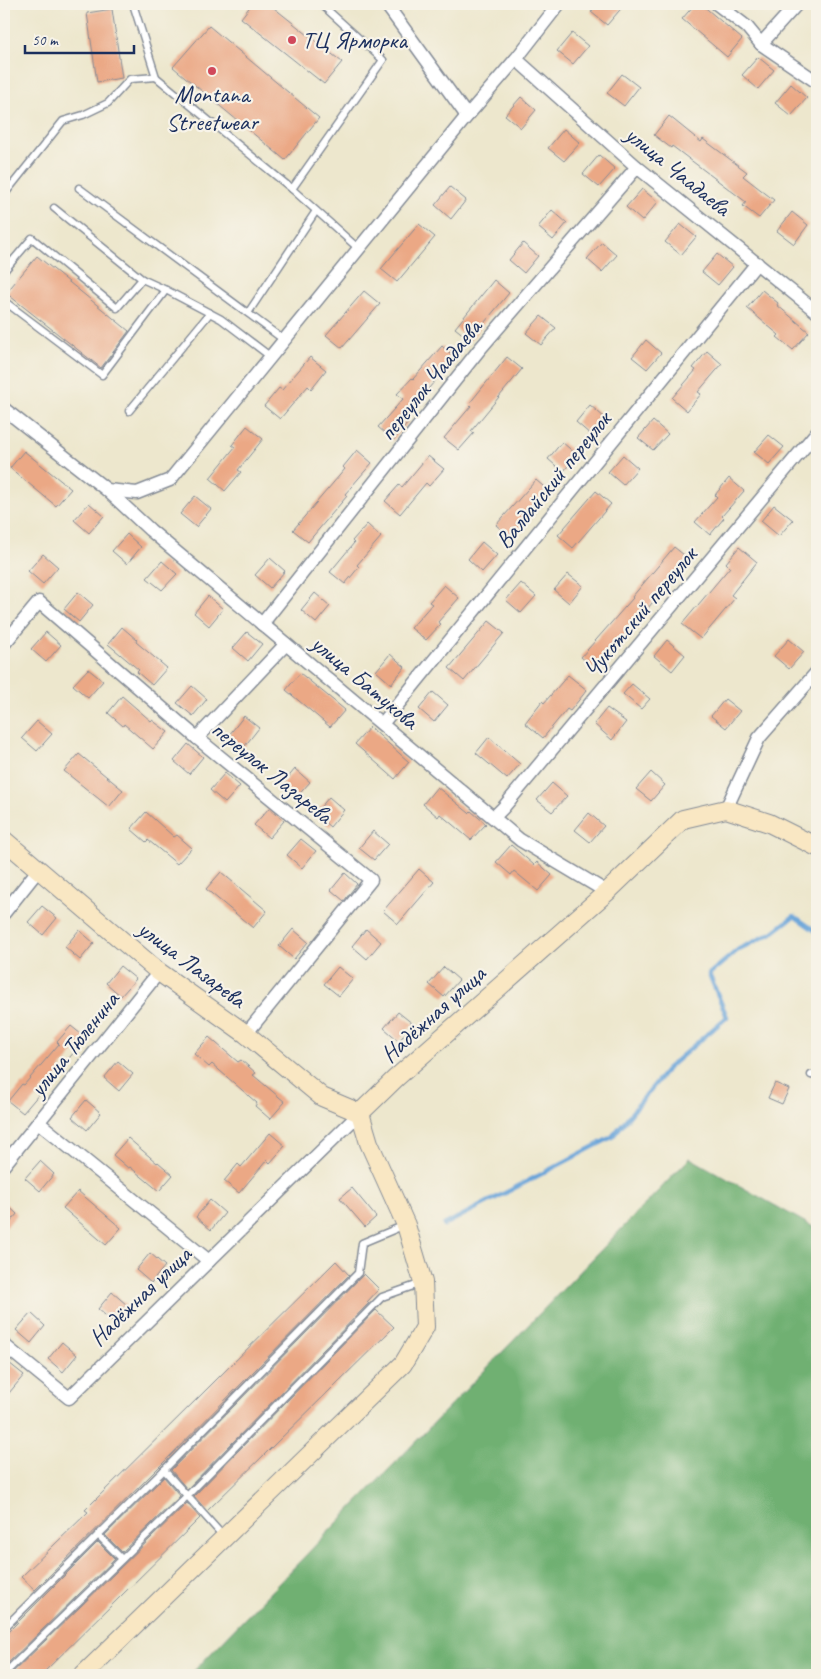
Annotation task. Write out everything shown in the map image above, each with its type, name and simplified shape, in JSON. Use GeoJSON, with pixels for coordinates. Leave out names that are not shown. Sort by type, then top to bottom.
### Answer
{"type":"FeatureCollection","features":[{"type":"Feature","properties":{"kind":"main road"},"geometry":{"type":"LineString","coordinates":[[726,809],[769,823],[817,847]]}},
{"type":"Feature","properties":{"kind":"main road","name":"Надёжная улица"},"geometry":{"type":"LineString","coordinates":[[360,1113],[396,1078],[607,892],[683,819],[726,809]]}},
{"type":"Feature","properties":{"kind":"main road","name":"улица Лазарева"},"geometry":{"type":"LineString","coordinates":[[4,840],[159,972],[246,1034],[322,1097],[360,1113]]}},
{"type":"Feature","properties":{"kind":"main road"},"geometry":{"type":"LineString","coordinates":[[83,1675],[403,1364],[425,1328],[423,1282],[406,1225],[369,1143],[360,1113]]}},
{"type":"Feature","properties":{"kind":"street"},"geometry":{"type":"LineString","coordinates":[[386,4],[467,116]]}},
{"type":"Feature","properties":{"kind":"street"},"geometry":{"type":"LineString","coordinates":[[107,490],[137,493],[170,480],[467,116],[516,59],[559,4]]}},
{"type":"Feature","properties":{"kind":"street"},"geometry":{"type":"LineString","coordinates":[[716,4],[747,27],[761,44],[817,82]]}},
{"type":"Feature","properties":{"kind":"street"},"geometry":{"type":"LineString","coordinates":[[761,44],[797,4]]}},
{"type":"Feature","properties":{"kind":"street","name":"улица Чаадаева"},"geometry":{"type":"LineString","coordinates":[[516,59],[637,167],[817,312]]}},
{"type":"Feature","properties":{"kind":"street","name":"переулок Чаадаева"},"geometry":{"type":"LineString","coordinates":[[262,624],[479,350],[637,167]]}},
{"type":"Feature","properties":{"kind":"street","name":"Валдайский переулок"},"geometry":{"type":"LineString","coordinates":[[382,724],[757,263]]}},
{"type":"Feature","properties":{"kind":"street","name":"улица Батукова"},"geometry":{"type":"LineString","coordinates":[[4,409],[107,490],[150,530],[520,840],[607,892]]}},
{"type":"Feature","properties":{"kind":"street","name":"Чукотский переулок"},"geometry":{"type":"LineString","coordinates":[[494,817],[817,432]]}},
{"type":"Feature","properties":{"kind":"street","name":"переулок Лазарева"},"geometry":{"type":"LineString","coordinates":[[4,644],[39,602],[197,738],[371,880],[246,1034]]}},
{"type":"Feature","properties":{"kind":"street"},"geometry":{"type":"LineString","coordinates":[[197,738],[286,644]]}},
{"type":"Feature","properties":{"kind":"street"},"geometry":{"type":"LineString","coordinates":[[726,809],[759,738],[817,672]]}},
{"type":"Feature","properties":{"kind":"street"},"geometry":{"type":"LineString","coordinates":[[4,913],[38,869]]}},
{"type":"Feature","properties":{"kind":"street","name":"улица Тюленина"},"geometry":{"type":"LineString","coordinates":[[4,1165],[159,972]]}},
{"type":"Feature","properties":{"kind":"street","name":"Надёжная улица"},"geometry":{"type":"LineString","coordinates":[[4,1345],[69,1398],[360,1113]]}},
{"type":"Feature","properties":{"kind":"street"},"geometry":{"type":"LineString","coordinates":[[38,1122],[209,1261]]}},
{"type":"Feature","properties":{"kind":"lane"},"geometry":{"type":"LineString","coordinates":[[132,4],[156,77],[292,189],[359,248]]}},
{"type":"Feature","properties":{"kind":"lane"},"geometry":{"type":"LineString","coordinates":[[292,189],[383,60],[321,4]]}},
{"type":"Feature","properties":{"kind":"lane"},"geometry":{"type":"LineString","coordinates":[[4,195],[63,121],[83,116],[108,103],[130,79],[156,77]]}},
{"type":"Feature","properties":{"kind":"lane"},"geometry":{"type":"LineString","coordinates":[[79,188],[284,340]]}},
{"type":"Feature","properties":{"kind":"lane"},"geometry":{"type":"LineString","coordinates":[[54,208],[142,279],[221,319],[271,357]]}},
{"type":"Feature","properties":{"kind":"lane"},"geometry":{"type":"LineString","coordinates":[[248,314],[316,211]]}},
{"type":"Feature","properties":{"kind":"lane"},"geometry":{"type":"LineString","coordinates":[[4,271],[32,238],[117,308],[142,279]]}},
{"type":"Feature","properties":{"kind":"lane"},"geometry":{"type":"LineString","coordinates":[[4,301],[102,376],[166,290]]}},
{"type":"Feature","properties":{"kind":"lane"},"geometry":{"type":"LineString","coordinates":[[129,411],[210,314]]}},
{"type":"Feature","properties":{"kind":"lane"},"geometry":{"type":"LineString","coordinates":[[4,1628],[164,1470],[358,1273],[362,1243],[406,1225]]}},
{"type":"Feature","properties":{"kind":"lane"},"geometry":{"type":"LineString","coordinates":[[4,1674],[187,1496],[382,1297],[423,1282]]}},
{"type":"Feature","properties":{"kind":"lane"},"geometry":{"type":"LineString","coordinates":[[164,1470],[224,1538]]}},
{"type":"Feature","properties":{"kind":"lane"},"geometry":{"type":"LineString","coordinates":[[98,1535],[122,1559]]}},
{"type":"Feature","properties":{"kind":"green space"},"geometry":{"type":"Polygon","coordinates":[[[690,1158],[817,1229],[817,1675],[190,1675],[690,1158]]]}},
{"type":"Feature","properties":{"kind":"building","name":"ТЦ Ярморка"},"geometry":{"type":"Polygon","coordinates":[[[252,4],[269,4],[342,62],[324,84],[241,18],[252,4]]]}},
{"type":"Feature","properties":{"kind":"building"},"geometry":{"type":"Polygon","coordinates":[[[598,4],[625,4],[607,25],[591,12],[598,4]]]}},
{"type":"Feature","properties":{"kind":"building"},"geometry":{"type":"Polygon","coordinates":[[[695,4],[701,4],[742,39],[727,57],[682,19],[695,4]]]}},
{"type":"Feature","properties":{"kind":"building"},"geometry":{"type":"Polygon","coordinates":[[[112,9],[122,78],[97,82],[87,13],[112,9]]]}},
{"type":"Feature","properties":{"kind":"building"},"geometry":{"type":"Polygon","coordinates":[[[209,26],[319,118],[285,160],[173,67],[209,26]]]}},
{"type":"Feature","properties":{"kind":"building"},"geometry":{"type":"Polygon","coordinates":[[[572,33],[588,46],[573,64],[557,51],[572,33]]]}},
{"type":"Feature","properties":{"kind":"building"},"geometry":{"type":"Polygon","coordinates":[[[758,57],[774,70],[758,89],[742,75],[758,57]]]}},
{"type":"Feature","properties":{"kind":"building"},"geometry":{"type":"Polygon","coordinates":[[[622,74],[639,87],[624,106],[607,93],[622,74]]]}},
{"type":"Feature","properties":{"kind":"building"},"geometry":{"type":"Polygon","coordinates":[[[791,84],[807,98],[791,116],[775,103],[791,84]]]}},
{"type":"Feature","properties":{"kind":"building"},"geometry":{"type":"Polygon","coordinates":[[[521,97],[536,110],[521,128],[505,115],[521,97]]]}},
{"type":"Feature","properties":{"kind":"building"},"geometry":{"type":"Polygon","coordinates":[[[669,116],[701,142],[703,139],[747,172],[743,176],[774,200],[759,218],[743,206],[746,202],[672,146],[671,148],[654,135],[669,116]]]}},
{"type":"Feature","properties":{"kind":"building"},"geometry":{"type":"Polygon","coordinates":[[[564,129],[580,143],[564,161],[548,148],[564,129]]]}},
{"type":"Feature","properties":{"kind":"building"},"geometry":{"type":"Polygon","coordinates":[[[599,155],[615,169],[599,187],[583,174],[599,155]]]}},
{"type":"Feature","properties":{"kind":"building"},"geometry":{"type":"Polygon","coordinates":[[[450,187],[466,200],[451,219],[435,205],[450,187]]]}},
{"type":"Feature","properties":{"kind":"building"},"geometry":{"type":"Polygon","coordinates":[[[642,189],[658,202],[642,221],[626,207],[642,189]]]}},
{"type":"Feature","properties":{"kind":"building"},"geometry":{"type":"Polygon","coordinates":[[[552,210],[567,223],[553,240],[538,227],[552,210]]]}},
{"type":"Feature","properties":{"kind":"building"},"geometry":{"type":"Polygon","coordinates":[[[792,212],[808,225],[794,244],[777,231],[792,212]]]}},
{"type":"Feature","properties":{"kind":"building"},"geometry":{"type":"Polygon","coordinates":[[[419,224],[435,237],[397,282],[381,269],[419,224]]]}},
{"type":"Feature","properties":{"kind":"building"},"geometry":{"type":"Polygon","coordinates":[[[680,224],[696,237],[681,255],[665,242],[680,224]]]}},
{"type":"Feature","properties":{"kind":"building"},"geometry":{"type":"Polygon","coordinates":[[[602,242],[617,255],[602,272],[587,259],[602,242]]]}},
{"type":"Feature","properties":{"kind":"building"},"geometry":{"type":"Polygon","coordinates":[[[523,243],[538,256],[524,273],[509,260],[523,243]]]}},
{"type":"Feature","properties":{"kind":"building"},"geometry":{"type":"Polygon","coordinates":[[[717,254],[733,267],[718,285],[702,272],[717,254]]]}},
{"type":"Feature","properties":{"kind":"building"},"geometry":{"type":"Polygon","coordinates":[[[37,256],[129,331],[101,368],[6,293],[37,256]]]}},
{"type":"Feature","properties":{"kind":"building"},"geometry":{"type":"Polygon","coordinates":[[[494,280],[509,293],[470,340],[455,328],[494,280]]]}},
{"type":"Feature","properties":{"kind":"building"},"geometry":{"type":"Polygon","coordinates":[[[762,290],[809,332],[793,350],[777,337],[779,335],[747,308],[762,290]]]}},
{"type":"Feature","properties":{"kind":"building"},"geometry":{"type":"Polygon","coordinates":[[[364,291],[380,304],[342,348],[326,335],[364,291]]]}},
{"type":"Feature","properties":{"kind":"building"},"geometry":{"type":"Polygon","coordinates":[[[541,316],[556,328],[541,345],[526,333],[541,316]]]}},
{"type":"Feature","properties":{"kind":"building"},"geometry":{"type":"Polygon","coordinates":[[[646,340],[661,353],[647,369],[632,357],[646,340]]]}},
{"type":"Feature","properties":{"kind":"building"},"geometry":{"type":"Polygon","coordinates":[[[442,346],[457,359],[443,376],[441,374],[403,418],[408,423],[393,440],[378,427],[403,399],[397,394],[442,346]]]}},
{"type":"Feature","properties":{"kind":"building"},"geometry":{"type":"Polygon","coordinates":[[[707,351],[722,364],[698,392],[701,394],[687,411],[672,398],[696,370],[693,368],[707,351]]]}},
{"type":"Feature","properties":{"kind":"building"},"geometry":{"type":"Polygon","coordinates":[[[310,357],[326,370],[311,389],[308,386],[280,419],[264,406],[279,388],[282,390],[310,357]]]}},
{"type":"Feature","properties":{"kind":"building"},"geometry":{"type":"Polygon","coordinates":[[[507,357],[522,369],[471,431],[474,433],[459,450],[444,438],[471,406],[469,404],[507,357]]]}},
{"type":"Feature","properties":{"kind":"building"},"geometry":{"type":"Polygon","coordinates":[[[590,405],[605,418],[591,435],[576,422],[590,405]]]}},
{"type":"Feature","properties":{"kind":"building"},"geometry":{"type":"Polygon","coordinates":[[[653,421],[668,434],[653,450],[638,438],[653,421]]]}},
{"type":"Feature","properties":{"kind":"building"},"geometry":{"type":"Polygon","coordinates":[[[247,426],[263,439],[238,470],[241,472],[225,491],[210,478],[235,447],[232,445],[247,426]]]}},
{"type":"Feature","properties":{"kind":"building"},"geometry":{"type":"Polygon","coordinates":[[[769,435],[784,447],[769,464],[754,452],[769,435]]]}},
{"type":"Feature","properties":{"kind":"building"},"geometry":{"type":"Polygon","coordinates":[[[562,442],[577,455],[563,472],[548,459],[562,442]]]}},
{"type":"Feature","properties":{"kind":"building"},"geometry":{"type":"Polygon","coordinates":[[[357,450],[372,463],[308,542],[293,530],[345,469],[343,467],[357,450]]]}},
{"type":"Feature","properties":{"kind":"building"},"geometry":{"type":"Polygon","coordinates":[[[24,451],[71,489],[56,506],[10,468],[24,451]]]}},
{"type":"Feature","properties":{"kind":"building"},"geometry":{"type":"Polygon","coordinates":[[[623,455],[638,468],[623,485],[608,472],[623,455]]]}},
{"type":"Feature","properties":{"kind":"building"},"geometry":{"type":"Polygon","coordinates":[[[428,456],[444,469],[429,486],[426,483],[400,514],[385,501],[399,485],[402,487],[428,456]]]}},
{"type":"Feature","properties":{"kind":"building"},"geometry":{"type":"Polygon","coordinates":[[[729,478],[744,491],[722,516],[724,518],[710,535],[695,522],[717,497],[715,495],[729,478]]]}},
{"type":"Feature","properties":{"kind":"building"},"geometry":{"type":"Polygon","coordinates":[[[536,480],[551,493],[511,538],[496,525],[536,480]]]}},
{"type":"Feature","properties":{"kind":"building"},"geometry":{"type":"Polygon","coordinates":[[[596,491],[611,504],[573,548],[558,535],[596,491]]]}},
{"type":"Feature","properties":{"kind":"building"},"geometry":{"type":"Polygon","coordinates":[[[195,496],[211,509],[196,527],[180,514],[195,496]]]}},
{"type":"Feature","properties":{"kind":"building"},"geometry":{"type":"Polygon","coordinates":[[[89,503],[104,516],[89,533],[74,520],[89,503]]]}},
{"type":"Feature","properties":{"kind":"building"},"geometry":{"type":"Polygon","coordinates":[[[774,505],[793,520],[779,536],[761,521],[774,505]]]}},
{"type":"Feature","properties":{"kind":"building"},"geometry":{"type":"Polygon","coordinates":[[[367,524],[381,537],[357,565],[359,567],[345,584],[330,572],[354,543],[352,541],[367,524]]]}},
{"type":"Feature","properties":{"kind":"building"},"geometry":{"type":"Polygon","coordinates":[[[127,534],[141,547],[127,564],[112,551],[127,534]]]}},
{"type":"Feature","properties":{"kind":"building"},"geometry":{"type":"Polygon","coordinates":[[[482,542],[497,555],[482,572],[468,559],[482,542]]]}},
{"type":"Feature","properties":{"kind":"building"},"geometry":{"type":"Polygon","coordinates":[[[674,547],[689,559],[596,670],[581,657],[633,598],[674,547]]]}},
{"type":"Feature","properties":{"kind":"building"},"geometry":{"type":"Polygon","coordinates":[[[739,547],[757,562],[731,595],[735,598],[701,639],[682,624],[730,567],[726,563],[739,547]]]}},
{"type":"Feature","properties":{"kind":"building"},"geometry":{"type":"Polygon","coordinates":[[[43,554],[58,567],[43,584],[28,571],[43,554]]]}},
{"type":"Feature","properties":{"kind":"building"},"geometry":{"type":"Polygon","coordinates":[[[270,558],[285,571],[270,588],[255,575],[270,558]]]}},
{"type":"Feature","properties":{"kind":"building"},"geometry":{"type":"Polygon","coordinates":[[[162,561],[177,574],[162,590],[147,578],[162,561]]]}},
{"type":"Feature","properties":{"kind":"building"},"geometry":{"type":"Polygon","coordinates":[[[568,574],[583,586],[569,603],[554,590],[568,574]]]}},
{"type":"Feature","properties":{"kind":"building"},"geometry":{"type":"Polygon","coordinates":[[[521,583],[536,596],[521,613],[506,600],[521,583]]]}},
{"type":"Feature","properties":{"kind":"building"},"geometry":{"type":"Polygon","coordinates":[[[444,585],[459,598],[438,622],[441,624],[426,640],[411,628],[432,604],[429,602],[444,585]]]}},
{"type":"Feature","properties":{"kind":"building"},"geometry":{"type":"Polygon","coordinates":[[[78,592],[93,605],[79,622],[64,609],[78,592]]]}},
{"type":"Feature","properties":{"kind":"building"},"geometry":{"type":"Polygon","coordinates":[[[315,593],[330,606],[316,623],[301,610],[315,593]]]}},
{"type":"Feature","properties":{"kind":"building"},"geometry":{"type":"Polygon","coordinates":[[[208,596],[223,609],[209,626],[194,613],[208,596]]]}},
{"type":"Feature","properties":{"kind":"building"},"geometry":{"type":"Polygon","coordinates":[[[489,621],[504,633],[464,681],[449,668],[489,621]]]}},
{"type":"Feature","properties":{"kind":"building"},"geometry":{"type":"Polygon","coordinates":[[[122,627],[137,640],[136,642],[167,668],[152,685],[137,672],[139,670],[108,644],[122,627]]]}},
{"type":"Feature","properties":{"kind":"building"},"geometry":{"type":"Polygon","coordinates":[[[46,632],[61,645],[46,662],[31,649],[46,632]]]}},
{"type":"Feature","properties":{"kind":"building"},"geometry":{"type":"Polygon","coordinates":[[[247,632],[262,644],[248,661],[233,648],[247,632]]]}},
{"type":"Feature","properties":{"kind":"building"},"geometry":{"type":"Polygon","coordinates":[[[789,639],[804,652],[789,669],[774,656],[789,639]]]}},
{"type":"Feature","properties":{"kind":"building"},"geometry":{"type":"Polygon","coordinates":[[[667,640],[685,655],[672,671],[654,656],[667,640]]]}},
{"type":"Feature","properties":{"kind":"building"},"geometry":{"type":"Polygon","coordinates":[[[390,654],[405,667],[391,684],[376,671],[390,654]]]}},
{"type":"Feature","properties":{"kind":"building"},"geometry":{"type":"Polygon","coordinates":[[[88,669],[103,681],[88,698],[73,685],[88,669]]]}},
{"type":"Feature","properties":{"kind":"building"},"geometry":{"type":"Polygon","coordinates":[[[300,673],[345,710],[330,727],[286,690],[300,673]]]}},
{"type":"Feature","properties":{"kind":"building"},"geometry":{"type":"Polygon","coordinates":[[[568,675],[587,690],[570,711],[567,709],[543,738],[525,723],[542,701],[544,703],[568,675]]]}},
{"type":"Feature","properties":{"kind":"building"},"geometry":{"type":"Polygon","coordinates":[[[632,684],[650,699],[641,709],[623,694],[632,684]]]}},
{"type":"Feature","properties":{"kind":"building"},"geometry":{"type":"Polygon","coordinates":[[[192,686],[207,699],[193,716],[177,703],[192,686]]]}},
{"type":"Feature","properties":{"kind":"building"},"geometry":{"type":"Polygon","coordinates":[[[433,692],[448,705],[434,722],[419,709],[433,692]]]}},
{"type":"Feature","properties":{"kind":"building"},"geometry":{"type":"Polygon","coordinates":[[[122,696],[151,721],[168,732],[153,749],[108,713],[122,696]]]}},
{"type":"Feature","properties":{"kind":"building"},"geometry":{"type":"Polygon","coordinates":[[[725,699],[740,711],[726,728],[711,716],[725,699]]]}},
{"type":"Feature","properties":{"kind":"building"},"geometry":{"type":"Polygon","coordinates":[[[607,708],[626,722],[612,740],[594,724],[607,708]]]}},
{"type":"Feature","properties":{"kind":"building"},"geometry":{"type":"Polygon","coordinates":[[[244,716],[259,728],[240,752],[225,740],[244,716]]]}},
{"type":"Feature","properties":{"kind":"building"},"geometry":{"type":"Polygon","coordinates":[[[37,721],[52,734],[37,751],[22,738],[37,721]]]}},
{"type":"Feature","properties":{"kind":"building"},"geometry":{"type":"Polygon","coordinates":[[[370,727],[409,762],[395,779],[355,744],[370,727]]]}},
{"type":"Feature","properties":{"kind":"building"},"geometry":{"type":"Polygon","coordinates":[[[489,737],[520,764],[507,779],[476,753],[489,737]]]}},
{"type":"Feature","properties":{"kind":"building"},"geometry":{"type":"Polygon","coordinates":[[[188,744],[203,757],[189,774],[174,761],[188,744]]]}},
{"type":"Feature","properties":{"kind":"building"},"geometry":{"type":"Polygon","coordinates":[[[79,754],[123,790],[109,807],[64,771],[79,754]]]}},
{"type":"Feature","properties":{"kind":"building"},"geometry":{"type":"Polygon","coordinates":[[[295,769],[310,782],[295,799],[281,786],[295,769]]]}},
{"type":"Feature","properties":{"kind":"building"},"geometry":{"type":"Polygon","coordinates":[[[651,772],[665,785],[651,801],[636,789],[651,772]]]}},
{"type":"Feature","properties":{"kind":"building"},"geometry":{"type":"Polygon","coordinates":[[[225,773],[240,786],[225,803],[210,790],[225,773]]]}},
{"type":"Feature","properties":{"kind":"building"},"geometry":{"type":"Polygon","coordinates":[[[552,783],[567,796],[552,812],[537,800],[552,783]]]}},
{"type":"Feature","properties":{"kind":"building"},"geometry":{"type":"Polygon","coordinates":[[[437,787],[486,824],[471,840],[440,814],[438,817],[423,804],[437,787]]]}},
{"type":"Feature","properties":{"kind":"building"},"geometry":{"type":"Polygon","coordinates":[[[329,797],[344,810],[330,827],[315,814],[329,797]]]}},
{"type":"Feature","properties":{"kind":"building"},"geometry":{"type":"Polygon","coordinates":[[[269,808],[284,821],[269,838],[254,825],[269,808]]]}},
{"type":"Feature","properties":{"kind":"building"},"geometry":{"type":"Polygon","coordinates":[[[146,812],[174,837],[177,835],[192,848],[177,864],[148,840],[146,842],[131,829],[146,812]]]}},
{"type":"Feature","properties":{"kind":"building"},"geometry":{"type":"Polygon","coordinates":[[[589,813],[604,826],[590,842],[575,830],[589,813]]]}},
{"type":"Feature","properties":{"kind":"building"},"geometry":{"type":"Polygon","coordinates":[[[373,831],[388,844],[374,860],[359,848],[373,831]]]}},
{"type":"Feature","properties":{"kind":"building"},"geometry":{"type":"Polygon","coordinates":[[[301,839],[316,851],[302,868],[287,855],[301,839]]]}},
{"type":"Feature","properties":{"kind":"building"},"geometry":{"type":"Polygon","coordinates":[[[511,845],[534,865],[537,862],[552,875],[538,891],[514,871],[511,875],[496,862],[511,845]]]}},
{"type":"Feature","properties":{"kind":"building"},"geometry":{"type":"Polygon","coordinates":[[[419,869],[434,882],[398,924],[383,911],[419,869]]]}},
{"type":"Feature","properties":{"kind":"building"},"geometry":{"type":"Polygon","coordinates":[[[221,872],[267,911],[253,928],[206,889],[221,872]]]}},
{"type":"Feature","properties":{"kind":"building"},"geometry":{"type":"Polygon","coordinates":[[[345,873],[357,884],[344,901],[331,890],[345,873]]]}},
{"type":"Feature","properties":{"kind":"building"},"geometry":{"type":"Polygon","coordinates":[[[42,906],[57,918],[43,935],[28,922],[42,906]]]}},
{"type":"Feature","properties":{"kind":"building"},"geometry":{"type":"Polygon","coordinates":[[[293,929],[308,942],[294,959],[279,946],[293,929]]]}},
{"type":"Feature","properties":{"kind":"building"},"geometry":{"type":"Polygon","coordinates":[[[366,929],[381,942],[367,959],[352,946],[366,929]]]}},
{"type":"Feature","properties":{"kind":"building"},"geometry":{"type":"Polygon","coordinates":[[[79,930],[94,943],[80,960],[65,947],[79,930]]]}},
{"type":"Feature","properties":{"kind":"building"},"geometry":{"type":"Polygon","coordinates":[[[120,966],[136,979],[121,996],[106,983],[120,966]]]}},
{"type":"Feature","properties":{"kind":"building"},"geometry":{"type":"Polygon","coordinates":[[[338,967],[353,979],[339,996],[324,984],[338,967]]]}},
{"type":"Feature","properties":{"kind":"building"},"geometry":{"type":"Polygon","coordinates":[[[444,967],[459,980],[444,997],[429,984],[444,967]]]}},
{"type":"Feature","properties":{"kind":"building"},"geometry":{"type":"Polygon","coordinates":[[[398,1012],[413,1024],[399,1041],[384,1028],[398,1012]]]}},
{"type":"Feature","properties":{"kind":"building"},"geometry":{"type":"Polygon","coordinates":[[[71,1026],[86,1038],[59,1070],[62,1072],[47,1089],[45,1087],[23,1113],[8,1101],[59,1044],[57,1042],[71,1026]]]}},
{"type":"Feature","properties":{"kind":"building"},"geometry":{"type":"Polygon","coordinates":[[[209,1037],[238,1062],[241,1060],[256,1073],[253,1075],[285,1102],[270,1119],[255,1106],[257,1103],[212,1064],[209,1067],[194,1054],[209,1037]]]}},
{"type":"Feature","properties":{"kind":"building"},"geometry":{"type":"Polygon","coordinates":[[[118,1061],[133,1074],[119,1091],[104,1078],[118,1061]]]}},
{"type":"Feature","properties":{"kind":"building"},"geometry":{"type":"Polygon","coordinates":[[[775,1083],[789,1089],[782,1104],[768,1098],[775,1083]]]}},
{"type":"Feature","properties":{"kind":"building"},"geometry":{"type":"Polygon","coordinates":[[[86,1100],[101,1113],[87,1130],[72,1117],[86,1100]]]}},
{"type":"Feature","properties":{"kind":"building"},"geometry":{"type":"Polygon","coordinates":[[[270,1133],[285,1146],[270,1163],[267,1160],[239,1193],[224,1181],[238,1164],[241,1167],[270,1133]]]}},
{"type":"Feature","properties":{"kind":"building"},"geometry":{"type":"Polygon","coordinates":[[[128,1138],[173,1175],[159,1191],[113,1155],[128,1138]]]}},
{"type":"Feature","properties":{"kind":"building"},"geometry":{"type":"Polygon","coordinates":[[[40,1161],[54,1174],[40,1191],[25,1178],[40,1161]]]}},
{"type":"Feature","properties":{"kind":"building"},"geometry":{"type":"Polygon","coordinates":[[[352,1188],[376,1217],[365,1227],[340,1198],[352,1188]]]}},
{"type":"Feature","properties":{"kind":"building"},"geometry":{"type":"Polygon","coordinates":[[[78,1191],[121,1228],[106,1245],[63,1208],[78,1191]]]}},
{"type":"Feature","properties":{"kind":"building"},"geometry":{"type":"Polygon","coordinates":[[[210,1200],[225,1213],[211,1230],[196,1217],[210,1200]]]}},
{"type":"Feature","properties":{"kind":"building"},"geometry":{"type":"Polygon","coordinates":[[[4,1202],[17,1214],[4,1230],[4,1202]]]}},
{"type":"Feature","properties":{"kind":"building"},"geometry":{"type":"Polygon","coordinates":[[[150,1253],[165,1266],[151,1283],[136,1270],[150,1253]]]}},
{"type":"Feature","properties":{"kind":"building"},"geometry":{"type":"Polygon","coordinates":[[[336,1261],[349,1275],[160,1466],[35,1590],[21,1577],[88,1512],[85,1510],[336,1261]]]}},
{"type":"Feature","properties":{"kind":"building"},"geometry":{"type":"Polygon","coordinates":[[[364,1274],[379,1289],[367,1302],[369,1303],[187,1489],[171,1470],[364,1274]]]}},
{"type":"Feature","properties":{"kind":"building"},"geometry":{"type":"Polygon","coordinates":[[[112,1292],[127,1305],[112,1321],[98,1309],[112,1292]]]}},
{"type":"Feature","properties":{"kind":"building"},"geometry":{"type":"Polygon","coordinates":[[[376,1310],[394,1327],[207,1511],[194,1496],[376,1310]]]}},
{"type":"Feature","properties":{"kind":"building"},"geometry":{"type":"Polygon","coordinates":[[[31,1313],[45,1326],[31,1343],[16,1330],[31,1313]]]}},
{"type":"Feature","properties":{"kind":"building"},"geometry":{"type":"Polygon","coordinates":[[[62,1342],[77,1355],[63,1372],[48,1359],[62,1342]]]}},
{"type":"Feature","properties":{"kind":"building"},"geometry":{"type":"Polygon","coordinates":[[[9,1363],[24,1375],[4,1399],[4,1369],[9,1363]]]}},
{"type":"Feature","properties":{"kind":"building"},"geometry":{"type":"Polygon","coordinates":[[[164,1477],[180,1496],[122,1552],[105,1535],[164,1477]]]}},
{"type":"Feature","properties":{"kind":"building"},"geometry":{"type":"Polygon","coordinates":[[[187,1503],[200,1518],[41,1675],[10,1675],[187,1503]]]}},
{"type":"Feature","properties":{"kind":"building"},"geometry":{"type":"Polygon","coordinates":[[[98,1542],[115,1559],[4,1667],[4,1633],[8,1632],[98,1542]]]}},
{"type":"Feature","properties":{"kind":"waterway"},"geometry":{"type":"LineString","coordinates":[[444,1225],[612,1137],[669,1067],[727,1017],[709,974],[739,949],[772,933],[794,916],[817,932]]}},
{"type":"Feature","properties":{"kind":"place","name":"ТЦ Ярморка"},"geometry":{"type":"Point","coordinates":[292,40]}},
{"type":"Feature","properties":{"kind":"place","name":"Montana Streetwear"},"geometry":{"type":"Point","coordinates":[212,71]}}]}
